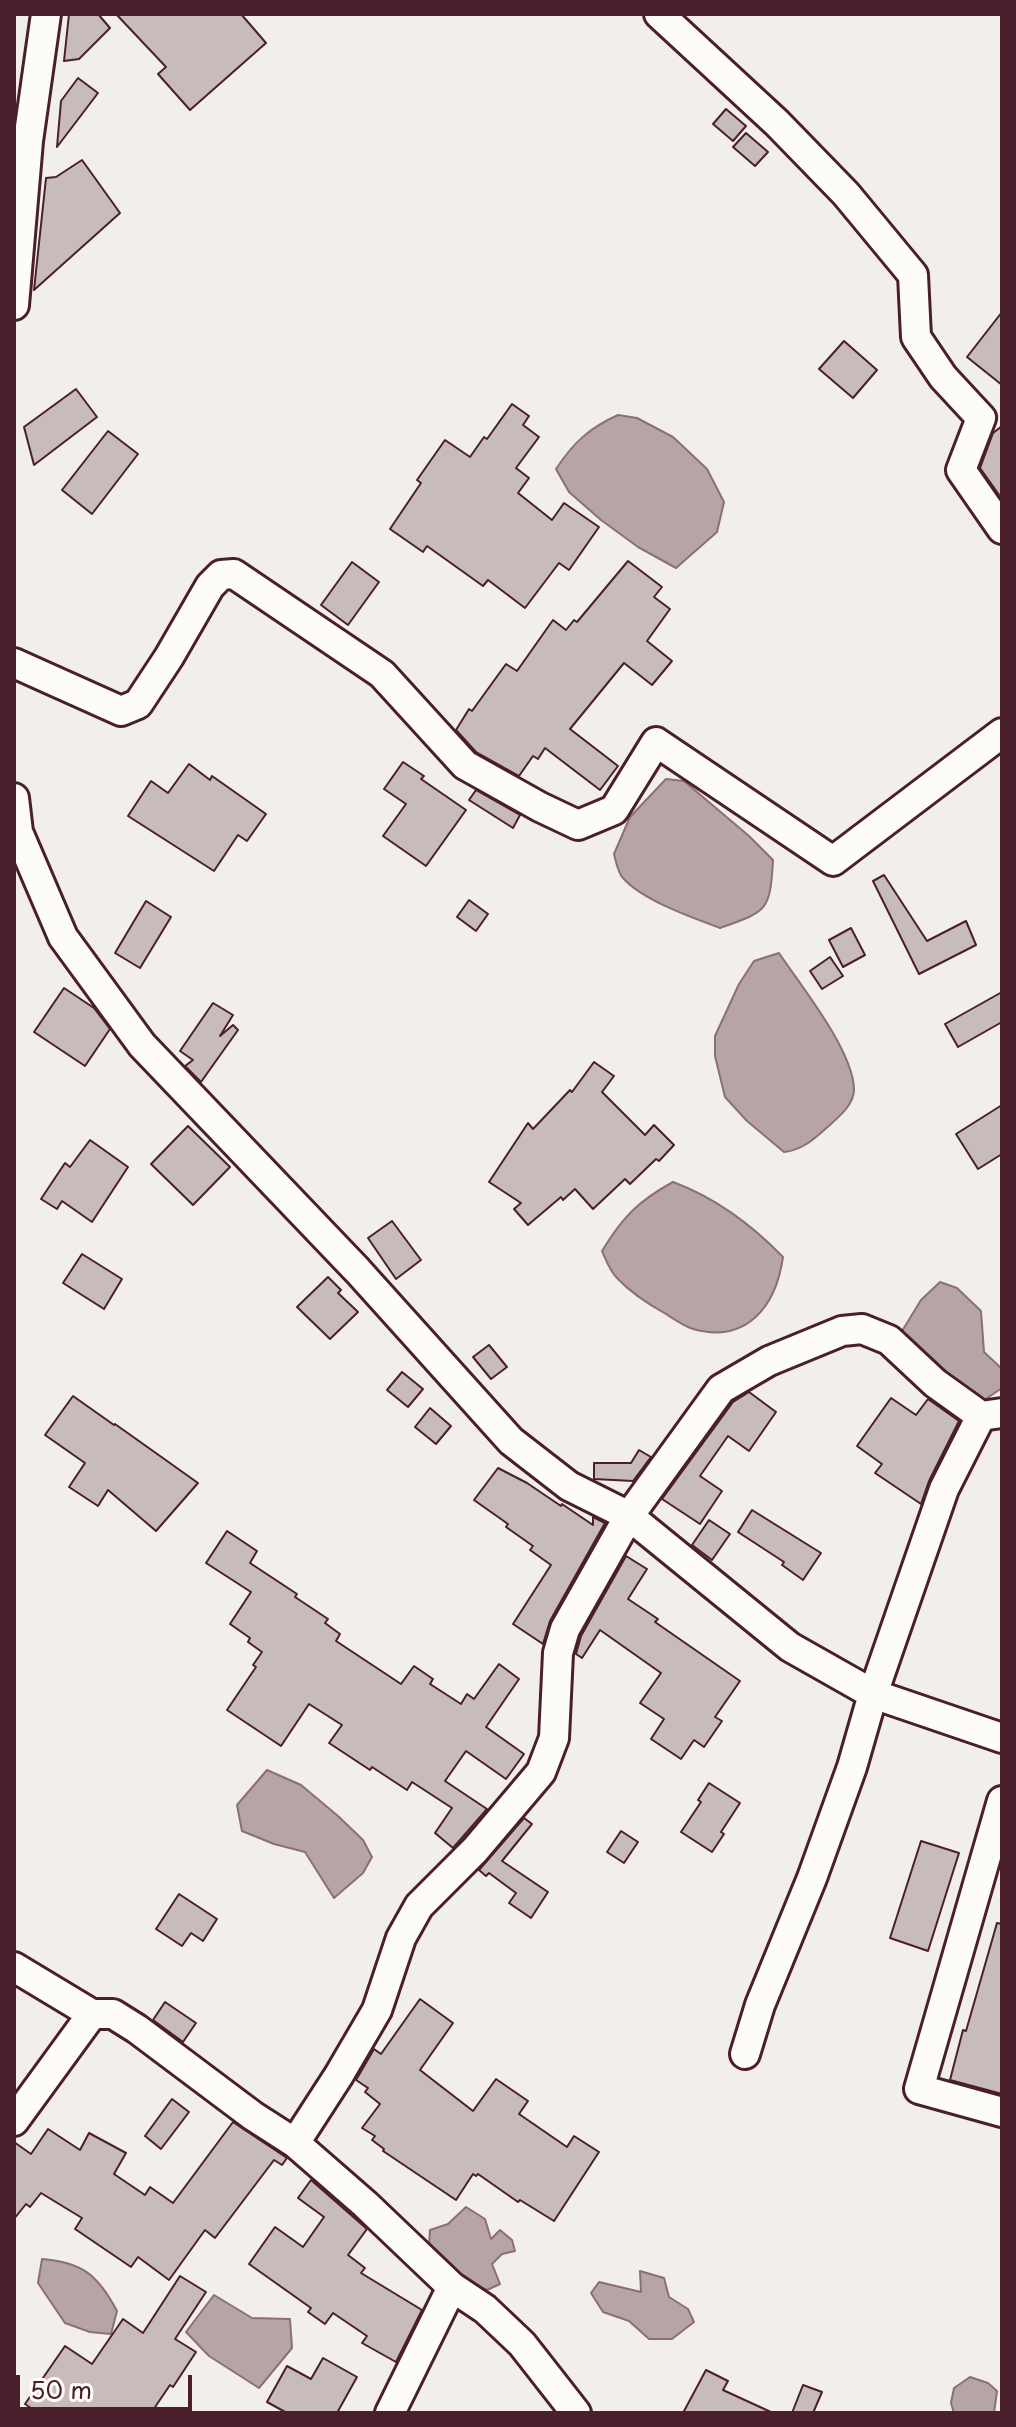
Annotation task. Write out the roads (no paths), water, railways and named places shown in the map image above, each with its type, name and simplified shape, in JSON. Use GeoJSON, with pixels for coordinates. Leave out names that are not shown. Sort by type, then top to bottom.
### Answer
{"type":"FeatureCollection","features":[{"type":"Feature","properties":{"kind":"street"},"geometry":{"type":"LineString","coordinates":[[14,305],[28,141],[46,14]]}},
{"type":"Feature","properties":{"kind":"street"},"geometry":{"type":"LineString","coordinates":[[659,14],[777,123],[846,194],[913,275],[916,337],[943,377],[981,418],[961,470],[1002,529]]}},
{"type":"Feature","properties":{"kind":"street"},"geometry":{"type":"LineString","coordinates":[[14,663],[121,711],[138,704],[210,586],[221,575],[234,574],[382,674],[465,765],[578,825],[614,810],[656,742],[833,861],[1002,733]]}},
{"type":"Feature","properties":{"kind":"street"},"geometry":{"type":"LineString","coordinates":[[14,798],[18,832],[63,937],[142,1045],[358,1271],[511,1441],[569,1486],[629,1516],[790,1647],[873,1694],[1002,1738]]}},
{"type":"Feature","properties":{"kind":"street"},"geometry":{"type":"LineString","coordinates":[[295,2143],[377,2010],[401,1938],[419,1906],[475,1850],[541,1772],[554,1738],[558,1653],[565,1629],[629,1516],[721,1389],[769,1361],[842,1331],[862,1329],[889,1340],[935,1383],[991,1414],[944,1489],[873,1694],[852,1767],[760,2005],[745,2054]]}},
{"type":"Feature","properties":{"kind":"street"},"geometry":{"type":"LineString","coordinates":[[1002,1801],[919,2089],[1002,2112]]}},
{"type":"Feature","properties":{"kind":"street"},"geometry":{"type":"LineString","coordinates":[[14,1967],[92,2014],[113,2014],[137,2029],[253,2116],[295,2143],[452,2287],[485,2309],[522,2344],[576,2413]]}},
{"type":"Feature","properties":{"kind":"street"},"geometry":{"type":"LineString","coordinates":[[14,2121],[92,2014]]}},
{"type":"Feature","properties":{"kind":"street"},"geometry":{"type":"LineString","coordinates":[[390,2413],[452,2287]]}}]}
